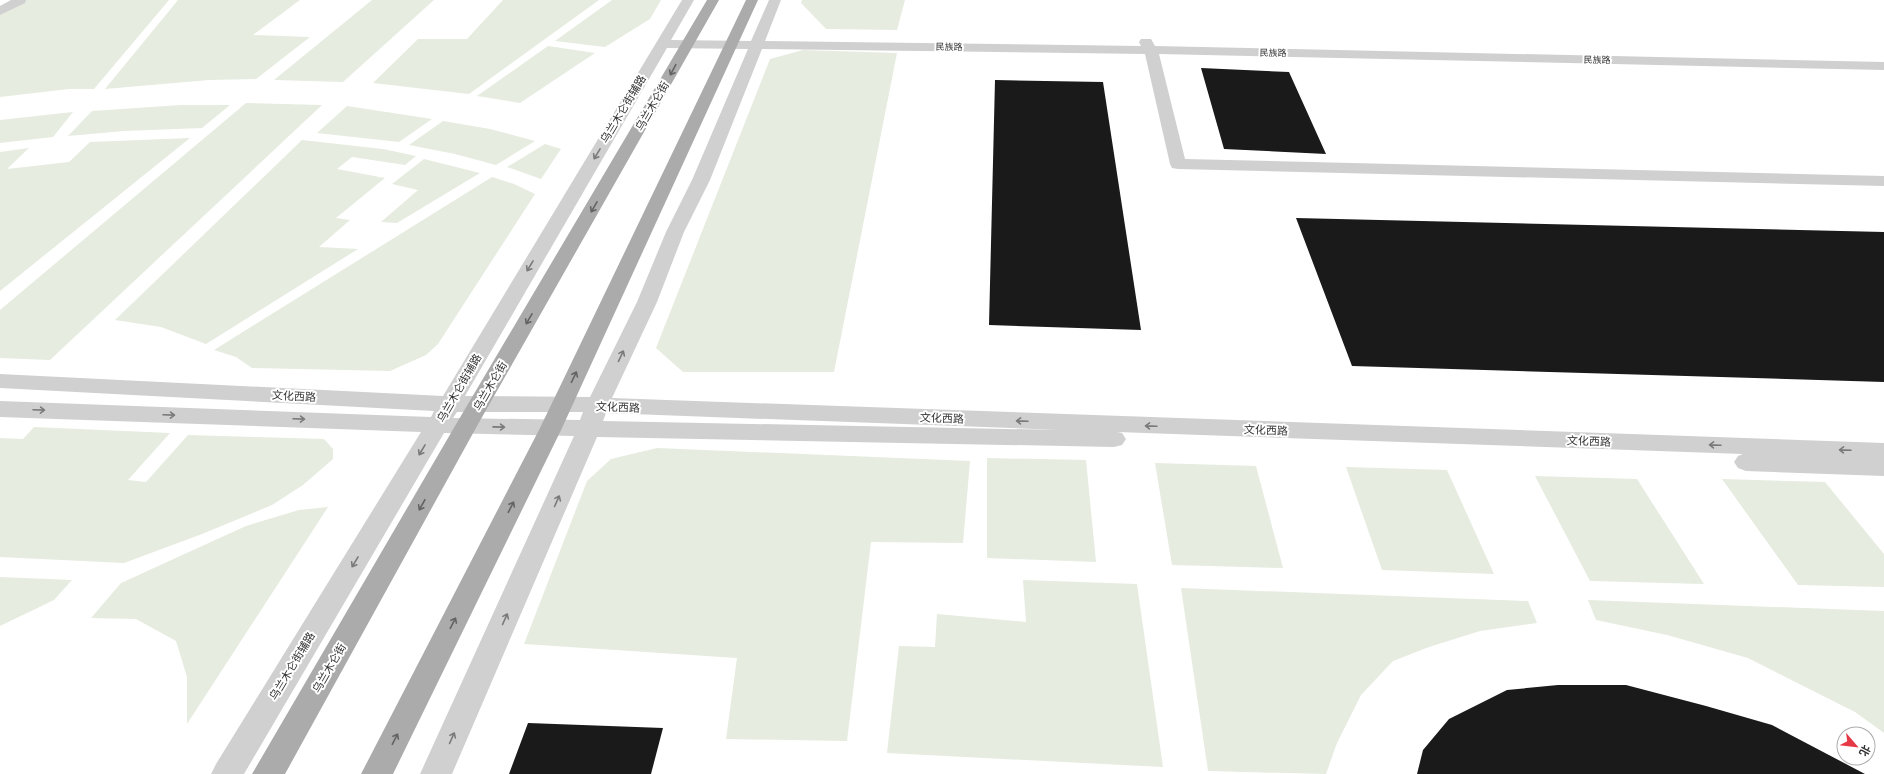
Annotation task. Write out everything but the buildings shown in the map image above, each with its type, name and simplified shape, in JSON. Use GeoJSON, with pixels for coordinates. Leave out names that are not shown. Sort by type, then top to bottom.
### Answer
{"type":"FeatureCollection","features":[{"type":"Feature","properties":{"kind":"main road","name":"乌兰木仑街"},"geometry":{"type":"LineString","coordinates":[[268,774],[466,426],[663,88],[678,38],[713,0]]}},
{"type":"Feature","properties":{"kind":"main road"},"geometry":{"type":"LineString","coordinates":[[377,774],[551,428],[560,404],[607,311],[752,0]]}},
{"type":"Feature","properties":{"kind":"street"},"geometry":{"type":"LineString","coordinates":[[0,11],[20,0]]}},
{"type":"Feature","properties":{"kind":"street","name":"乌兰木仑街辅路"},"geometry":{"type":"LineString","coordinates":[[227,774],[449,404],[678,38],[688,0]]}},
{"type":"Feature","properties":{"kind":"street"},"geometry":{"type":"LineString","coordinates":[[436,774],[589,428],[597,406],[647,302],[675,232],[701,180],[775,0]]}},
{"type":"Feature","properties":{"kind":"street","name":"民族路"},"geometry":{"type":"LineString","coordinates":[[678,38],[1851,56],[1875,60]]}},
{"type":"Feature","properties":{"kind":"street"},"geometry":{"type":"LineString","coordinates":[[1148,46],[1178,164],[1884,182]]}},
{"type":"Feature","properties":{"kind":"street","name":"民族路"},"geometry":{"type":"LineString","coordinates":[[1148,46],[1875,60]]}},
{"type":"Feature","properties":{"kind":"street"},"geometry":{"type":"LineString","coordinates":[[1875,60],[1884,66]]}},
{"type":"Feature","properties":{"kind":"street"},"geometry":{"type":"LineString","coordinates":[[1875,60],[1884,78]]}},
{"type":"Feature","properties":{"kind":"street","name":"文化西路"},"geometry":{"type":"LineString","coordinates":[[0,381],[449,404],[560,404],[1884,451]]}},
{"type":"Feature","properties":{"kind":"street","name":"文化西路"},"geometry":{"type":"LineString","coordinates":[[0,409],[466,426],[1292,443],[1884,467]]}},
{"type":"Feature","properties":{"kind":"shaded area"},"geometry":{"type":"Polygon","coordinates":[[[24,0],[169,0],[94,89],[69,89],[0,97],[0,13],[24,0]]]}},
{"type":"Feature","properties":{"kind":"shaded area"},"geometry":{"type":"Polygon","coordinates":[[[178,0],[300,0],[253,35],[310,37],[256,79],[209,80],[105,89],[178,0]]]}},
{"type":"Feature","properties":{"kind":"shaded area"},"geometry":{"type":"Polygon","coordinates":[[[372,0],[434,0],[343,82],[274,80],[372,0]]]}},
{"type":"Feature","properties":{"kind":"shaded area"},"geometry":{"type":"Polygon","coordinates":[[[503,0],[599,0],[469,94],[373,83],[418,39],[467,39],[503,0]]]}},
{"type":"Feature","properties":{"kind":"shaded area"},"geometry":{"type":"Polygon","coordinates":[[[612,0],[661,0],[650,19],[605,47],[555,41],[612,0]]]}},
{"type":"Feature","properties":{"kind":"shaded area"},"geometry":{"type":"Polygon","coordinates":[[[802,0],[905,0],[897,30],[826,29],[801,3],[802,0]]]}},
{"type":"Feature","properties":{"kind":"shaded area"},"geometry":{"type":"Polygon","coordinates":[[[548,46],[595,53],[520,103],[477,96],[548,46]]]}},
{"type":"Feature","properties":{"kind":"shaded area"},"geometry":{"type":"Polygon","coordinates":[[[803,50],[897,53],[834,372],[683,372],[656,348],[770,59],[803,50]]]}},
{"type":"Feature","properties":{"kind":"shaded area"},"geometry":{"type":"Polygon","coordinates":[[[246,103],[322,105],[50,360],[0,358],[0,310],[246,103]]]}},
{"type":"Feature","properties":{"kind":"shaded area"},"geometry":{"type":"Polygon","coordinates":[[[181,105],[230,105],[202,128],[124,131],[68,136],[92,111],[181,105]]]}},
{"type":"Feature","properties":{"kind":"shaded area"},"geometry":{"type":"Polygon","coordinates":[[[347,106],[432,119],[399,142],[317,133],[347,106]]]}},
{"type":"Feature","properties":{"kind":"shaded area"},"geometry":{"type":"Polygon","coordinates":[[[73,112],[53,137],[0,143],[0,120],[73,112]]]}},
{"type":"Feature","properties":{"kind":"shaded area"},"geometry":{"type":"Polygon","coordinates":[[[443,121],[490,129],[535,141],[496,165],[455,154],[409,145],[443,121]]]}},
{"type":"Feature","properties":{"kind":"shaded area"},"geometry":{"type":"Polygon","coordinates":[[[190,138],[0,291],[0,152],[29,148],[7,169],[69,162],[90,142],[190,138]]]}},
{"type":"Feature","properties":{"kind":"shaded area"},"geometry":{"type":"Polygon","coordinates":[[[302,140],[383,149],[416,156],[405,165],[352,157],[337,169],[385,178],[336,218],[350,220],[319,247],[358,249],[206,344],[161,327],[115,320],[302,140]]]}},
{"type":"Feature","properties":{"kind":"shaded area"},"geometry":{"type":"Polygon","coordinates":[[[545,144],[561,149],[541,179],[507,167],[545,144]]]}},
{"type":"Feature","properties":{"kind":"shaded area"},"geometry":{"type":"Polygon","coordinates":[[[424,159],[480,173],[397,223],[381,222],[418,190],[392,184],[424,159]]]}},
{"type":"Feature","properties":{"kind":"shaded area"},"geometry":{"type":"Polygon","coordinates":[[[492,177],[514,184],[535,194],[438,344],[426,355],[390,371],[252,368],[236,357],[214,350],[492,177]]]}},
{"type":"Feature","properties":{"kind":"shaded area"},"geometry":{"type":"Polygon","coordinates":[[[34,427],[170,433],[128,480],[146,482],[188,435],[324,439],[333,449],[333,459],[303,485],[272,505],[202,534],[124,563],[0,557],[0,438],[23,439],[34,427]]]}},
{"type":"Feature","properties":{"kind":"shaded area"},"geometry":{"type":"Polygon","coordinates":[[[657,448],[970,461],[963,543],[871,542],[847,741],[726,739],[737,658],[524,644],[587,481],[611,459],[657,448]]]}},
{"type":"Feature","properties":{"kind":"shaded area"},"geometry":{"type":"Polygon","coordinates":[[[987,458],[1086,460],[1096,562],[987,558],[987,458]]]}},
{"type":"Feature","properties":{"kind":"shaded area"},"geometry":{"type":"Polygon","coordinates":[[[1155,463],[1256,466],[1283,568],[1172,565],[1155,463]]]}},
{"type":"Feature","properties":{"kind":"shaded area"},"geometry":{"type":"Polygon","coordinates":[[[1346,467],[1447,470],[1494,574],[1382,570],[1346,467]]]}},
{"type":"Feature","properties":{"kind":"shaded area"},"geometry":{"type":"Polygon","coordinates":[[[1535,476],[1637,479],[1704,584],[1590,581],[1535,476]]]}},
{"type":"Feature","properties":{"kind":"shaded area"},"geometry":{"type":"Polygon","coordinates":[[[1722,479],[1825,482],[1884,554],[1884,587],[1798,585],[1722,479]]]}},
{"type":"Feature","properties":{"kind":"shaded area"},"geometry":{"type":"Polygon","coordinates":[[[328,507],[187,724],[187,677],[176,641],[136,619],[91,618],[121,583],[246,526],[299,510],[328,507]]]}},
{"type":"Feature","properties":{"kind":"shaded area"},"geometry":{"type":"Polygon","coordinates":[[[0,577],[72,580],[54,600],[0,626],[0,577]]]}},
{"type":"Feature","properties":{"kind":"shaded area"},"geometry":{"type":"Polygon","coordinates":[[[1023,580],[1137,584],[1163,767],[887,753],[899,646],[935,647],[937,614],[1026,622],[1023,580]]]}},
{"type":"Feature","properties":{"kind":"shaded area"},"geometry":{"type":"Polygon","coordinates":[[[1181,588],[1528,601],[1537,623],[1480,631],[1429,647],[1393,661],[1361,695],[1337,743],[1326,774],[1208,771],[1181,588]]]}},
{"type":"Feature","properties":{"kind":"shaded area"},"geometry":{"type":"Polygon","coordinates":[[[1588,600],[1884,611],[1884,733],[1855,712],[1748,658],[1667,635],[1596,620],[1588,600]]]}}]}
